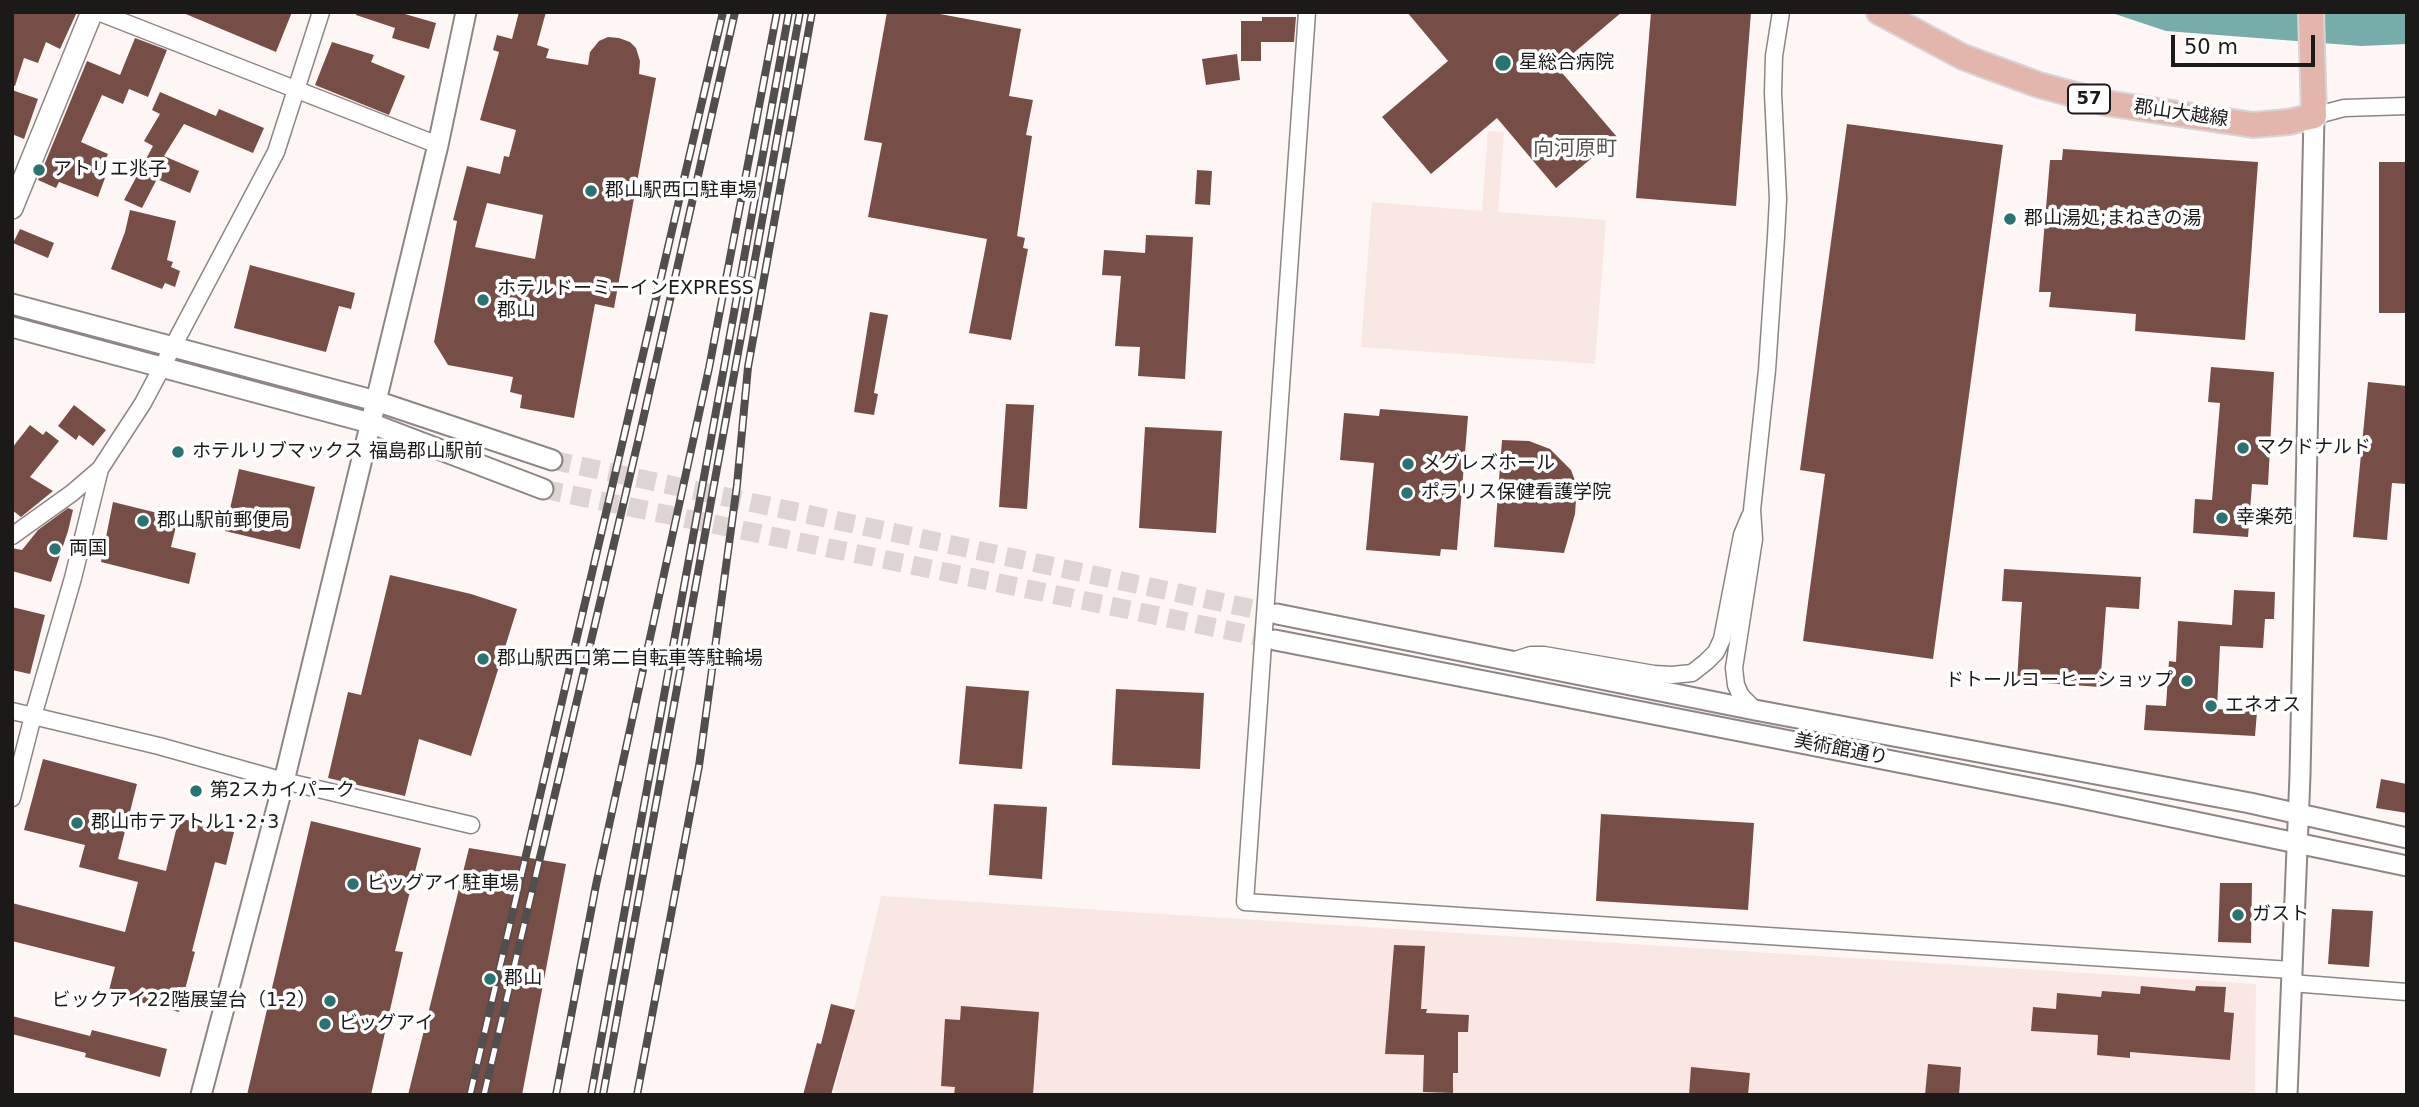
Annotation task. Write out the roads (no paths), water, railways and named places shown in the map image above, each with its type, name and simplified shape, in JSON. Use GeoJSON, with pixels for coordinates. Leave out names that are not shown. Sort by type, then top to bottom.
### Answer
{"type":"FeatureCollection","features":[{"type":"Feature","properties":{"kind":"main road"},"geometry":{"type":"LineString","coordinates":[[12,208],[92,12]]}},
{"type":"Feature","properties":{"kind":"main road","name":"郡山大越線"},"geometry":{"type":"LineString","coordinates":[[1879,12],[1963,57],[2039,85],[2106,103],[2253,125],[2288,122],[2314,108]]}},
{"type":"Feature","properties":{"kind":"main road"},"geometry":{"type":"LineString","coordinates":[[2311,12],[2314,108]]}},
{"type":"Feature","properties":{"kind":"street"},"geometry":{"type":"LineString","coordinates":[[98,12],[438,145]]}},
{"type":"Feature","properties":{"kind":"street"},"geometry":{"type":"LineString","coordinates":[[12,798],[100,469],[143,403],[276,152],[321,12]]}},
{"type":"Feature","properties":{"kind":"street"},"geometry":{"type":"LineString","coordinates":[[201,1095],[285,781],[438,145],[466,12]]}},
{"type":"Feature","properties":{"kind":"street"},"geometry":{"type":"LineString","coordinates":[[1307,12],[1245,902],[2291,977],[2407,992]]}},
{"type":"Feature","properties":{"kind":"street"},"geometry":{"type":"LineString","coordinates":[[1755,710],[1741,696],[1734,677],[1754,539],[1752,510],[1767,370],[1778,199],[1774,57],[1781,12]]}},
{"type":"Feature","properties":{"kind":"street"},"geometry":{"type":"LineString","coordinates":[[2287,1095],[2299,815],[2314,108],[2407,106]]}},
{"type":"Feature","properties":{"kind":"street"},"geometry":{"type":"LineString","coordinates":[[12,304],[376,401],[552,460]]}},
{"type":"Feature","properties":{"kind":"street"},"geometry":{"type":"LineString","coordinates":[[12,327],[370,423],[543,489]]}},
{"type":"Feature","properties":{"kind":"street"},"geometry":{"type":"LineString","coordinates":[[12,536],[100,469]]}},
{"type":"Feature","properties":{"kind":"street"},"geometry":{"type":"LineString","coordinates":[[1510,662],[1531,655],[1544,655],[1654,674],[1692,673],[1716,652],[1722,639],[1742,536],[1752,510]]}},
{"type":"Feature","properties":{"kind":"street","name":"美術館通り"},"geometry":{"type":"LineString","coordinates":[[1277,614],[1755,710],[2250,803],[2407,838]]}},
{"type":"Feature","properties":{"kind":"street","name":"美術館通り"},"geometry":{"type":"LineString","coordinates":[[1275,640],[2066,795],[2407,866]]}},
{"type":"Feature","properties":{"kind":"street"},"geometry":{"type":"LineString","coordinates":[[12,711],[159,746],[285,781],[471,825]]}},
{"type":"Feature","properties":{"kind":"water"},"geometry":{"type":"Polygon","coordinates":[[[2109,12],[2407,12],[2407,44],[2361,46],[2166,31],[2109,12]]]}},
{"type":"Feature","properties":{"kind":"tunnel"},"geometry":{"type":"LineString","coordinates":[[552,460],[1277,614]]}},
{"type":"Feature","properties":{"kind":"tunnel"},"geometry":{"type":"LineString","coordinates":[[543,489],[1275,640]]}},
{"type":"Feature","properties":{"kind":"railway"},"geometry":{"type":"LineString","coordinates":[[470,1095],[723,12]]}},
{"type":"Feature","properties":{"kind":"railway"},"geometry":{"type":"LineString","coordinates":[[484,1095],[640,433],[735,12]]}},
{"type":"Feature","properties":{"kind":"railway"},"geometry":{"type":"LineString","coordinates":[[556,1095],[596,885],[709,368],[777,12]]}},
{"type":"Feature","properties":{"kind":"railway"},"geometry":{"type":"LineString","coordinates":[[591,1095],[789,12]]}},
{"type":"Feature","properties":{"kind":"railway"},"geometry":{"type":"LineString","coordinates":[[603,1095],[800,12]]}},
{"type":"Feature","properties":{"kind":"railway"},"geometry":{"type":"LineString","coordinates":[[637,1095],[699,766],[737,485],[748,367],[812,12]]}},
{"type":"Feature","properties":{"kind":"place","name":"星総合病院"},"geometry":{"type":"Point","coordinates":[1503,63]}},
{"type":"Feature","properties":{"kind":"place","name":"アトリエ兆子"},"geometry":{"type":"Point","coordinates":[39,170]}},
{"type":"Feature","properties":{"kind":"place","name":"郡山駅西口駐車場"},"geometry":{"type":"Point","coordinates":[591,191]}},
{"type":"Feature","properties":{"kind":"place","name":"郡山湯処;まねきの湯"},"geometry":{"type":"Point","coordinates":[2010,219]}},
{"type":"Feature","properties":{"kind":"place","name":"ホテルドーミーインEXPRESS 郡山"},"geometry":{"type":"Point","coordinates":[483,300]}},
{"type":"Feature","properties":{"kind":"place","name":"マクドナルド"},"geometry":{"type":"Point","coordinates":[2243,448]}},
{"type":"Feature","properties":{"kind":"place","name":"ホテルリブマックス 福島郡山駅前"},"geometry":{"type":"Point","coordinates":[178,452]}},
{"type":"Feature","properties":{"kind":"place","name":"メグレズホール"},"geometry":{"type":"Point","coordinates":[1408,464]}},
{"type":"Feature","properties":{"kind":"place","name":"ポラリス保健看護学院"},"geometry":{"type":"Point","coordinates":[1407,493]}},
{"type":"Feature","properties":{"kind":"place","name":"幸楽苑"},"geometry":{"type":"Point","coordinates":[2222,518]}},
{"type":"Feature","properties":{"kind":"place","name":"郡山駅前郵便局"},"geometry":{"type":"Point","coordinates":[143,521]}},
{"type":"Feature","properties":{"kind":"place","name":"両国"},"geometry":{"type":"Point","coordinates":[55,549]}},
{"type":"Feature","properties":{"kind":"place","name":"郡山駅西口第二自転車等駐輪場"},"geometry":{"type":"Point","coordinates":[483,659]}},
{"type":"Feature","properties":{"kind":"place","name":"ドトールコーヒーショップ"},"geometry":{"type":"Point","coordinates":[2187,681]}},
{"type":"Feature","properties":{"kind":"place","name":"エネオス"},"geometry":{"type":"Point","coordinates":[2211,706]}},
{"type":"Feature","properties":{"kind":"place","name":"第2スカイパーク"},"geometry":{"type":"Point","coordinates":[196,791]}},
{"type":"Feature","properties":{"kind":"place","name":"郡山市テアトル1･2･3"},"geometry":{"type":"Point","coordinates":[77,823]}},
{"type":"Feature","properties":{"kind":"place","name":"ビッグアイ駐車場"},"geometry":{"type":"Point","coordinates":[353,884]}},
{"type":"Feature","properties":{"kind":"place","name":"ガスト"},"geometry":{"type":"Point","coordinates":[2238,915]}},
{"type":"Feature","properties":{"kind":"place","name":"郡山"},"geometry":{"type":"Point","coordinates":[490,979]}},
{"type":"Feature","properties":{"kind":"place","name":"ビックアイ22階展望台（1-2）"},"geometry":{"type":"Point","coordinates":[330,1001]}},
{"type":"Feature","properties":{"kind":"place","name":"ビッグアイ"},"geometry":{"type":"Point","coordinates":[325,1024]}},
{"type":"Feature","properties":{"kind":"district","name":"向河原町"},"geometry":{"type":"Point","coordinates":[1575,150]}}]}
